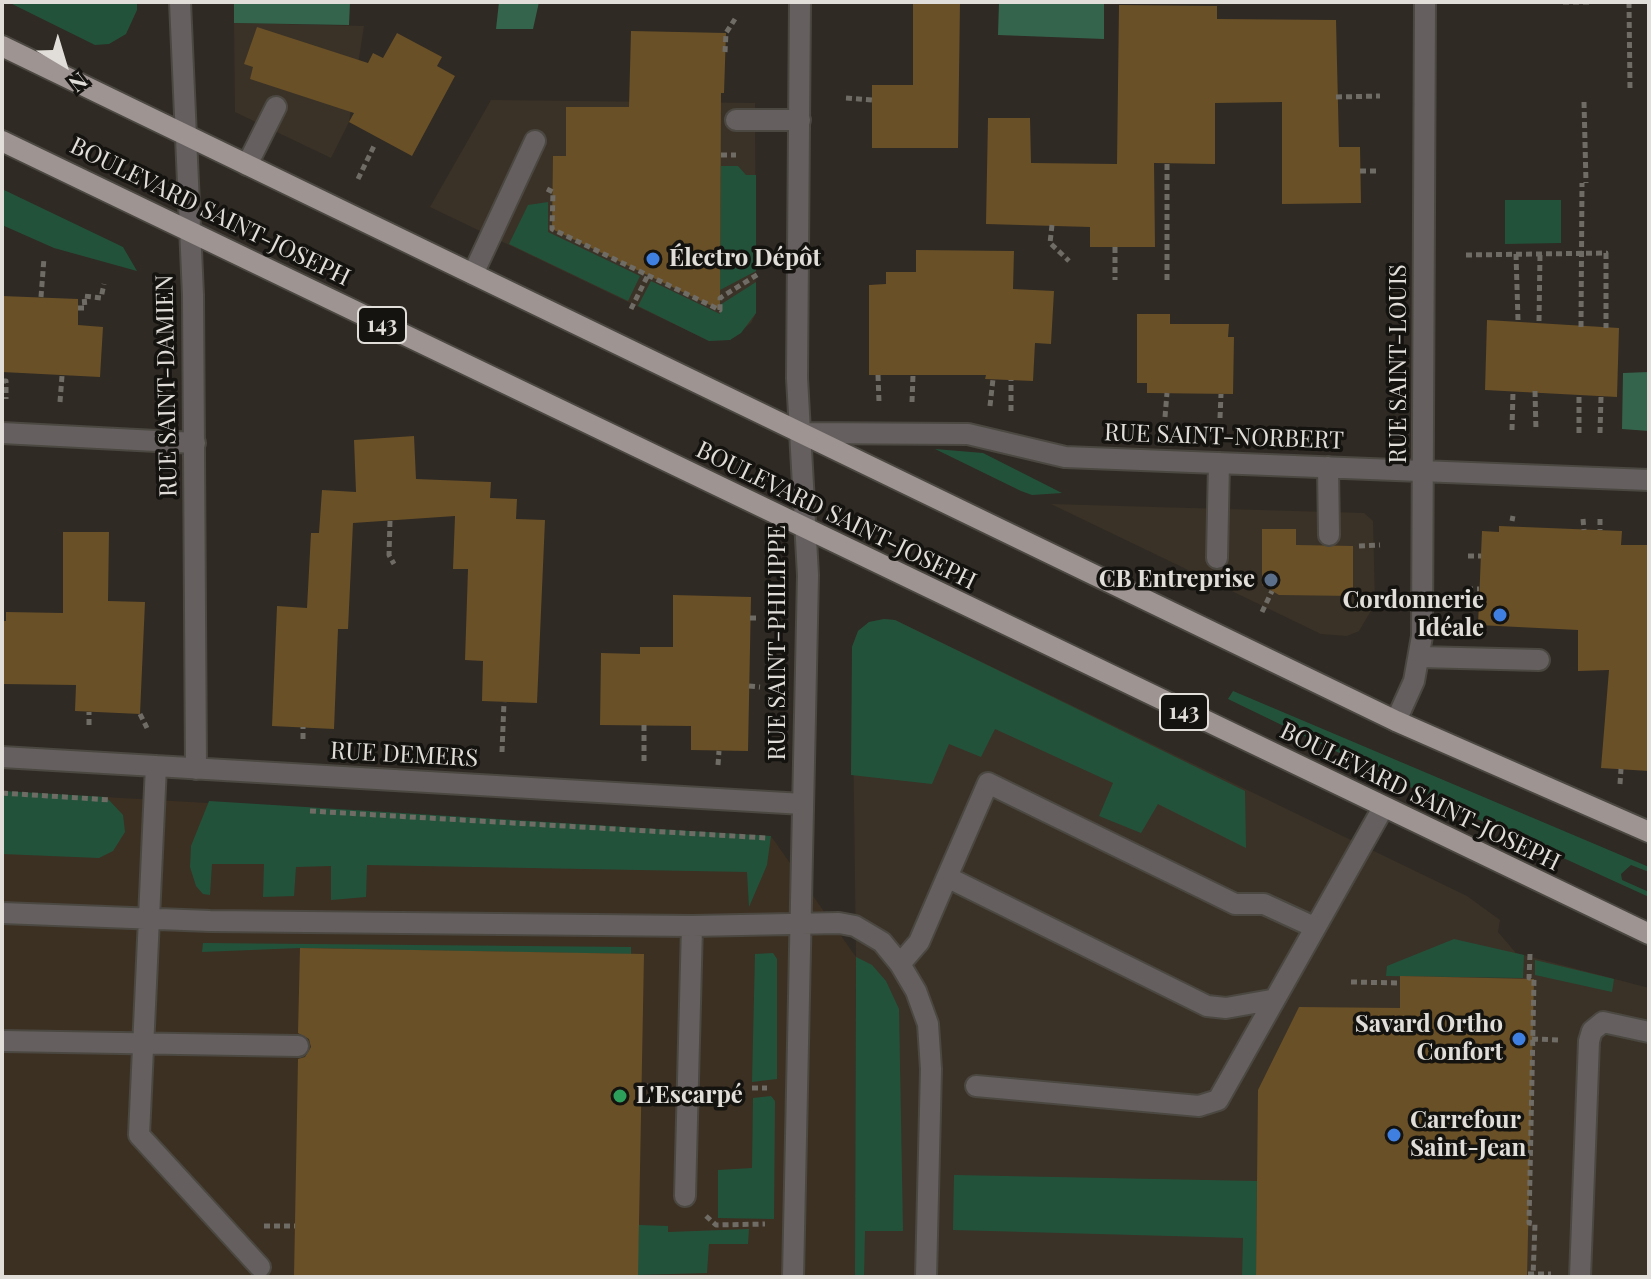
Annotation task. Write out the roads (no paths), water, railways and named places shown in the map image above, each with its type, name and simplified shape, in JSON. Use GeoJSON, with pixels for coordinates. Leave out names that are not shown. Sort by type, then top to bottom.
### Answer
{"type":"FeatureCollection","features":[{"type":"Feature","properties":{"kind":"main road"},"geometry":{"type":"LineString","coordinates":[[2,46],[1396,721],[1649,832]]}},
{"type":"Feature","properties":{"kind":"main road","name":"BOULEVARD SAINT-JOSEPH"},"geometry":{"type":"LineString","coordinates":[[2,141],[1649,934]]}},
{"type":"Feature","properties":{"kind":"street","name":"RUE SAINT-DAMIEN"},"geometry":{"type":"LineString","coordinates":[[180,2],[195,443],[196,769]]}},
{"type":"Feature","properties":{"kind":"street","name":"RUE SAINT-PHILIPPE"},"geometry":{"type":"LineString","coordinates":[[793,1277],[806,530],[799,433],[800,2]]}},
{"type":"Feature","properties":{"kind":"street","name":"RUE SAINT-LOUIS"},"geometry":{"type":"LineString","coordinates":[[1396,721],[1414,681],[1420,657],[1425,472],[1425,2]]}},
{"type":"Feature","properties":{"kind":"street"},"geometry":{"type":"LineString","coordinates":[[247,165],[276,107]]}},
{"type":"Feature","properties":{"kind":"street"},"geometry":{"type":"LineString","coordinates":[[736,120],[800,120]]}},
{"type":"Feature","properties":{"kind":"street"},"geometry":{"type":"LineString","coordinates":[[473,274],[535,141]]}},
{"type":"Feature","properties":{"kind":"street"},"geometry":{"type":"LineString","coordinates":[[2,433],[195,443]]}},
{"type":"Feature","properties":{"kind":"street","name":"RUE SAINT-NORBERT"},"geometry":{"type":"LineString","coordinates":[[799,433],[968,434],[1065,457],[1649,480]]}},
{"type":"Feature","properties":{"kind":"street"},"geometry":{"type":"LineString","coordinates":[[1217,558],[1219,463]]}},
{"type":"Feature","properties":{"kind":"street"},"geometry":{"type":"LineString","coordinates":[[1328,467],[1329,535]]}},
{"type":"Feature","properties":{"kind":"street"},"geometry":{"type":"LineString","coordinates":[[1420,657],[1539,660]]}},
{"type":"Feature","properties":{"kind":"street","name":"RUE DEMERS"},"geometry":{"type":"LineString","coordinates":[[2,757],[803,804]]}},
{"type":"Feature","properties":{"kind":"street"},"geometry":{"type":"LineString","coordinates":[[156,766],[139,1135],[260,1267]]}},
{"type":"Feature","properties":{"kind":"street"},"geometry":{"type":"LineString","coordinates":[[900,964],[919,942],[988,783],[1235,904],[1264,904],[1314,927]]}},
{"type":"Feature","properties":{"kind":"street"},"geometry":{"type":"LineString","coordinates":[[976,1086],[1210,1104],[1218,1100],[1271,1000],[1383,808]]}},
{"type":"Feature","properties":{"kind":"street"},"geometry":{"type":"LineString","coordinates":[[947,877],[1207,1006],[1226,1008],[1271,1000]]}},
{"type":"Feature","properties":{"kind":"street"},"geometry":{"type":"LineString","coordinates":[[2,913],[692,926],[855,926],[882,942],[900,964],[916,991],[930,1037],[926,1277]]}},
{"type":"Feature","properties":{"kind":"street"},"geometry":{"type":"LineString","coordinates":[[685,1196],[692,926]]}},
{"type":"Feature","properties":{"kind":"street"},"geometry":{"type":"LineString","coordinates":[[1580,1277],[1589,1041],[1592,1031],[1603,1022],[1649,1032]]}},
{"type":"Feature","properties":{"kind":"street"},"geometry":{"type":"LineString","coordinates":[[2,1041],[298,1046]]}},
{"type":"Feature","properties":{"kind":"place","name":"Électro Dépôt"},"geometry":{"type":"Point","coordinates":[653,259]}},
{"type":"Feature","properties":{"kind":"place","name":"CB Entreprise"},"geometry":{"type":"Point","coordinates":[1271,580]}},
{"type":"Feature","properties":{"kind":"place","name":"Cordonnerie Idéale"},"geometry":{"type":"Point","coordinates":[1500,615]}},
{"type":"Feature","properties":{"kind":"place","name":"Savard Ortho Confort"},"geometry":{"type":"Point","coordinates":[1519,1039]}},
{"type":"Feature","properties":{"kind":"place","name":"L'Escarpé"},"geometry":{"type":"Point","coordinates":[620,1096]}},
{"type":"Feature","properties":{"kind":"place","name":"Carrefour Saint-Jean"},"geometry":{"type":"Point","coordinates":[1394,1135]}}]}
